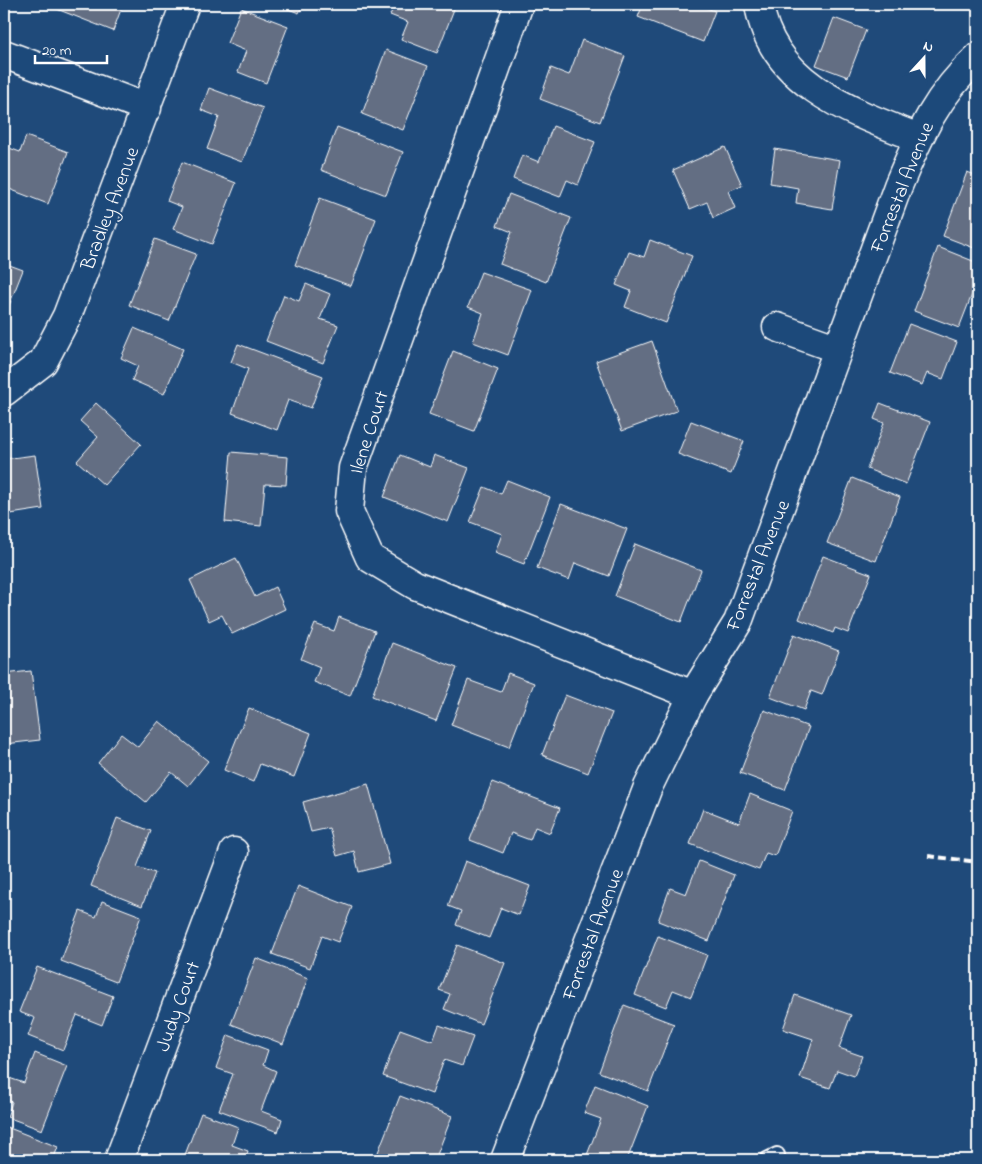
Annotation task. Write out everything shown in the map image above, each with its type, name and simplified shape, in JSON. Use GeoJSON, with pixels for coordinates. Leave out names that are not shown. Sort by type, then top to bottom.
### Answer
{"type":"FeatureCollection","features":[{"type":"Feature","properties":{"kind":"street","name":"Bradley Avenue"},"geometry":{"type":"LineString","coordinates":[[4,392],[43,362],[67,316],[185,4]]}},
{"type":"Feature","properties":{"kind":"street","name":"Ilene Court"},"geometry":{"type":"LineString","coordinates":[[519,4],[353,468],[349,511],[370,558],[415,585],[693,695]]}},
{"type":"Feature","properties":{"kind":"street"},"geometry":{"type":"LineString","coordinates":[[759,4],[762,25],[782,60],[816,91],[863,116],[918,138]]}},
{"type":"Feature","properties":{"kind":"street"},"geometry":{"type":"LineString","coordinates":[[4,54],[147,108]]}},
{"type":"Feature","properties":{"kind":"street","name":"Forrestal Avenue"},"geometry":{"type":"LineString","coordinates":[[505,1160],[648,788],[693,695],[738,622],[898,186],[918,138],[937,102],[978,57]]}},
{"type":"Feature","properties":{"kind":"street"},"geometry":{"type":"LineString","coordinates":[[777,327],[838,349]]}},
{"type":"Feature","properties":{"kind":"street","name":"Judy Court"},"geometry":{"type":"LineString","coordinates":[[119,1160],[234,852]]}},
{"type":"Feature","properties":{"kind":"building"},"geometry":{"type":"Polygon","coordinates":[[[44,4],[123,4],[113,31],[44,4]]]}},
{"type":"Feature","properties":{"kind":"building"},"geometry":{"type":"Polygon","coordinates":[[[275,4],[303,4],[299,13],[275,4]]]}},
{"type":"Feature","properties":{"kind":"building"},"geometry":{"type":"Polygon","coordinates":[[[395,4],[456,4],[437,53],[401,39],[408,22],[390,15],[395,4]]]}},
{"type":"Feature","properties":{"kind":"building"},"geometry":{"type":"Polygon","coordinates":[[[643,4],[695,4],[715,11],[703,42],[638,17],[643,4]]]}},
{"type":"Feature","properties":{"kind":"building"},"geometry":{"type":"Polygon","coordinates":[[[241,8],[288,26],[266,83],[238,72],[246,51],[227,43],[241,8]]]}},
{"type":"Feature","properties":{"kind":"building"},"geometry":{"type":"Polygon","coordinates":[[[834,18],[866,30],[848,77],[816,65],[834,18]]]}},
{"type":"Feature","properties":{"kind":"building"},"geometry":{"type":"Polygon","coordinates":[[[582,40],[625,56],[600,122],[540,99],[551,68],[569,75],[582,40]]]}},
{"type":"Feature","properties":{"kind":"building"},"geometry":{"type":"Polygon","coordinates":[[[386,50],[428,66],[403,130],[362,114],[386,50]]]}},
{"type":"Feature","properties":{"kind":"building"},"geometry":{"type":"Polygon","coordinates":[[[209,88],[263,108],[242,162],[207,149],[219,117],[201,110],[209,88]]]}},
{"type":"Feature","properties":{"kind":"building"},"geometry":{"type":"Polygon","coordinates":[[[553,126],[595,142],[578,185],[567,180],[560,197],[513,179],[522,155],[539,162],[553,126]]]}},
{"type":"Feature","properties":{"kind":"building"},"geometry":{"type":"Polygon","coordinates":[[[337,127],[403,152],[386,195],[321,170],[337,127]]]}},
{"type":"Feature","properties":{"kind":"building"},"geometry":{"type":"Polygon","coordinates":[[[26,136],[68,152],[48,204],[4,187],[4,146],[20,152],[26,136]]]}},
{"type":"Feature","properties":{"kind":"building"},"geometry":{"type":"Polygon","coordinates":[[[725,147],[742,185],[728,191],[735,208],[713,218],[707,202],[690,209],[673,170],[725,147]]]}},
{"type":"Feature","properties":{"kind":"building"},"geometry":{"type":"Polygon","coordinates":[[[775,149],[840,160],[832,209],[796,203],[798,188],[770,183],[775,149]]]}},
{"type":"Feature","properties":{"kind":"building"},"geometry":{"type":"Polygon","coordinates":[[[182,162],[236,183],[212,244],[173,229],[182,207],[167,201],[182,162]]]}},
{"type":"Feature","properties":{"kind":"building"},"geometry":{"type":"Polygon","coordinates":[[[967,172],[978,176],[978,238],[974,248],[943,236],[967,172]]]}},
{"type":"Feature","properties":{"kind":"building"},"geometry":{"type":"Polygon","coordinates":[[[509,194],[571,218],[546,282],[500,264],[512,232],[497,226],[509,194]]]}},
{"type":"Feature","properties":{"kind":"building"},"geometry":{"type":"Polygon","coordinates":[[[320,198],[376,219],[351,286],[295,265],[320,198]]]}},
{"type":"Feature","properties":{"kind":"building"},"geometry":{"type":"Polygon","coordinates":[[[155,239],[196,254],[169,321],[129,305],[155,239]]]}},
{"type":"Feature","properties":{"kind":"building"},"geometry":{"type":"Polygon","coordinates":[[[650,240],[692,256],[666,323],[625,307],[631,291],[616,285],[629,252],[644,257],[650,240]]]}},
{"type":"Feature","properties":{"kind":"building"},"geometry":{"type":"Polygon","coordinates":[[[938,247],[978,263],[978,279],[959,328],[914,311],[938,247]]]}},
{"type":"Feature","properties":{"kind":"building"},"geometry":{"type":"Polygon","coordinates":[[[4,263],[23,270],[8,308],[4,306],[4,263]]]}},
{"type":"Feature","properties":{"kind":"building"},"geometry":{"type":"Polygon","coordinates":[[[481,272],[532,290],[508,355],[473,342],[483,313],[468,307],[481,272]]]}},
{"type":"Feature","properties":{"kind":"building"},"geometry":{"type":"Polygon","coordinates":[[[306,284],[330,294],[320,319],[338,325],[323,363],[266,341],[284,295],[299,301],[306,284]]]}},
{"type":"Feature","properties":{"kind":"building"},"geometry":{"type":"Polygon","coordinates":[[[909,324],[957,342],[943,379],[927,373],[922,385],[890,373],[909,324]]]}},
{"type":"Feature","properties":{"kind":"building"},"geometry":{"type":"Polygon","coordinates":[[[134,328],[183,349],[164,394],[132,380],[138,366],[121,358],[134,328]]]}},
{"type":"Feature","properties":{"kind":"building"},"geometry":{"type":"Polygon","coordinates":[[[652,341],[677,411],[622,431],[596,361],[652,341]]]}},
{"type":"Feature","properties":{"kind":"building"},"geometry":{"type":"Polygon","coordinates":[[[238,344],[323,376],[311,408],[288,400],[277,430],[232,413],[248,369],[231,362],[238,344]]]}},
{"type":"Feature","properties":{"kind":"building"},"geometry":{"type":"Polygon","coordinates":[[[453,351],[498,369],[474,431],[429,414],[453,351]]]}},
{"type":"Feature","properties":{"kind":"building"},"geometry":{"type":"Polygon","coordinates":[[[96,403],[141,444],[104,485],[77,461],[98,437],[80,421],[96,403]]]}},
{"type":"Feature","properties":{"kind":"building"},"geometry":{"type":"Polygon","coordinates":[[[880,403],[930,422],[906,484],[867,469],[884,423],[874,419],[880,403]]]}},
{"type":"Feature","properties":{"kind":"building"},"geometry":{"type":"Polygon","coordinates":[[[691,421],[744,441],[731,474],[678,454],[691,421]]]}},
{"type":"Feature","properties":{"kind":"building"},"geometry":{"type":"Polygon","coordinates":[[[231,452],[288,457],[286,485],[265,484],[261,526],[225,522],[231,452]]]}},
{"type":"Feature","properties":{"kind":"building"},"geometry":{"type":"Polygon","coordinates":[[[35,455],[43,509],[4,515],[4,459],[35,455]]]}},
{"type":"Feature","properties":{"kind":"building"},"geometry":{"type":"Polygon","coordinates":[[[400,455],[430,467],[434,455],[469,468],[448,522],[384,497],[400,455]]]}},
{"type":"Feature","properties":{"kind":"building"},"geometry":{"type":"Polygon","coordinates":[[[852,478],[900,497],[876,561],[827,543],[852,478]]]}},
{"type":"Feature","properties":{"kind":"building"},"geometry":{"type":"Polygon","coordinates":[[[507,480],[550,497],[524,564],[495,553],[502,534],[470,522],[484,487],[501,494],[507,480]]]}},
{"type":"Feature","properties":{"kind":"building"},"geometry":{"type":"Polygon","coordinates":[[[561,504],[627,529],[609,576],[575,563],[569,580],[537,568],[561,504]]]}},
{"type":"Feature","properties":{"kind":"building"},"geometry":{"type":"Polygon","coordinates":[[[635,544],[701,570],[681,622],[615,596],[635,544]]]}},
{"type":"Feature","properties":{"kind":"building"},"geometry":{"type":"Polygon","coordinates":[[[823,556],[871,574],[848,633],[835,628],[833,633],[799,619],[823,556]]]}},
{"type":"Feature","properties":{"kind":"building"},"geometry":{"type":"Polygon","coordinates":[[[236,558],[255,597],[275,587],[285,609],[232,634],[222,615],[209,621],[190,580],[236,558]]]}},
{"type":"Feature","properties":{"kind":"building"},"geometry":{"type":"Polygon","coordinates":[[[339,617],[375,631],[350,696],[314,682],[320,667],[301,659],[315,624],[334,631],[339,617]]]}},
{"type":"Feature","properties":{"kind":"building"},"geometry":{"type":"Polygon","coordinates":[[[794,634],[839,651],[822,695],[811,691],[804,710],[770,697],[794,634]]]}},
{"type":"Feature","properties":{"kind":"building"},"geometry":{"type":"Polygon","coordinates":[[[392,643],[457,668],[436,721],[372,696],[392,643]]]}},
{"type":"Feature","properties":{"kind":"building"},"geometry":{"type":"Polygon","coordinates":[[[31,671],[40,740],[5,744],[4,674],[31,671]]]}},
{"type":"Feature","properties":{"kind":"building"},"geometry":{"type":"Polygon","coordinates":[[[508,673],[534,683],[509,747],[451,725],[468,680],[501,692],[508,673]]]}},
{"type":"Feature","properties":{"kind":"building"},"geometry":{"type":"Polygon","coordinates":[[[565,695],[612,713],[588,773],[542,755],[565,695]]]}},
{"type":"Feature","properties":{"kind":"building"},"geometry":{"type":"Polygon","coordinates":[[[249,708],[311,733],[294,777],[260,764],[253,782],[224,770],[249,708]]]}},
{"type":"Feature","properties":{"kind":"building"},"geometry":{"type":"Polygon","coordinates":[[[764,710],[809,727],[785,790],[740,773],[764,710]]]}},
{"type":"Feature","properties":{"kind":"building"},"geometry":{"type":"Polygon","coordinates":[[[159,721],[208,761],[188,786],[171,772],[146,802],[98,763],[121,734],[138,747],[159,721]]]}},
{"type":"Feature","properties":{"kind":"building"},"geometry":{"type":"Polygon","coordinates":[[[492,782],[560,808],[550,833],[535,827],[530,840],[511,833],[503,853],[470,840],[492,782]]]}},
{"type":"Feature","properties":{"kind":"building"},"geometry":{"type":"Polygon","coordinates":[[[368,784],[390,864],[359,872],[354,851],[337,856],[329,828],[311,832],[303,802],[368,784]]]}},
{"type":"Feature","properties":{"kind":"building"},"geometry":{"type":"Polygon","coordinates":[[[750,794],[792,811],[775,856],[766,853],[759,870],[690,844],[703,809],[739,823],[750,794]]]}},
{"type":"Feature","properties":{"kind":"building"},"geometry":{"type":"Polygon","coordinates":[[[117,818],[151,831],[137,867],[155,873],[142,906],[91,886],[117,818]]]}},
{"type":"Feature","properties":{"kind":"building"},"geometry":{"type":"Polygon","coordinates":[[[465,861],[530,886],[519,915],[501,908],[489,938],[456,925],[461,911],[448,906],[465,861]]]}},
{"type":"Feature","properties":{"kind":"building"},"geometry":{"type":"Polygon","coordinates":[[[699,861],[734,875],[709,941],[658,921],[670,888],[686,894],[699,861]]]}},
{"type":"Feature","properties":{"kind":"building"},"geometry":{"type":"Polygon","coordinates":[[[298,886],[352,907],[338,942],[322,936],[310,968],[272,954],[298,886]]]}},
{"type":"Feature","properties":{"kind":"building"},"geometry":{"type":"Polygon","coordinates":[[[102,901],[141,916],[116,982],[61,961],[80,911],[96,917],[102,901]]]}},
{"type":"Feature","properties":{"kind":"building"},"geometry":{"type":"Polygon","coordinates":[[[658,936],[707,955],[691,997],[673,990],[666,1007],[635,995],[658,936]]]}},
{"type":"Feature","properties":{"kind":"building"},"geometry":{"type":"Polygon","coordinates":[[[457,945],[505,963],[481,1024],[444,1009],[450,994],[439,990],[457,945]]]}},
{"type":"Feature","properties":{"kind":"building"},"geometry":{"type":"Polygon","coordinates":[[[256,958],[308,978],[283,1044],[231,1024],[256,958]]]}},
{"type":"Feature","properties":{"kind":"building"},"geometry":{"type":"Polygon","coordinates":[[[37,967],[113,996],[102,1025],[77,1015],[63,1050],[28,1036],[35,1018],[19,1012],[37,967]]]}},
{"type":"Feature","properties":{"kind":"building"},"geometry":{"type":"Polygon","coordinates":[[[795,995],[851,1015],[839,1048],[862,1056],[854,1076],[837,1070],[830,1088],[800,1078],[813,1039],[783,1029],[795,995]]]}},
{"type":"Feature","properties":{"kind":"building"},"geometry":{"type":"Polygon","coordinates":[[[624,1005],[674,1024],[648,1091],[599,1072],[624,1005]]]}},
{"type":"Feature","properties":{"kind":"building"},"geometry":{"type":"Polygon","coordinates":[[[439,1025],[473,1037],[462,1066],[444,1060],[432,1094],[383,1076],[400,1029],[433,1041],[439,1025]]]}},
{"type":"Feature","properties":{"kind":"building"},"geometry":{"type":"Polygon","coordinates":[[[228,1035],[268,1050],[263,1065],[276,1071],[261,1111],[282,1119],[278,1132],[219,1110],[233,1074],[216,1068],[228,1035]]]}},
{"type":"Feature","properties":{"kind":"building"},"geometry":{"type":"Polygon","coordinates":[[[35,1053],[67,1066],[42,1130],[7,1117],[12,1102],[4,1098],[6,1077],[24,1083],[35,1053]]]}},
{"type":"Feature","properties":{"kind":"building"},"geometry":{"type":"Polygon","coordinates":[[[595,1085],[648,1106],[627,1160],[600,1160],[587,1155],[601,1119],[584,1113],[595,1085]]]}},
{"type":"Feature","properties":{"kind":"building"},"geometry":{"type":"Polygon","coordinates":[[[400,1096],[452,1116],[435,1160],[375,1160],[400,1096]]]}},
{"type":"Feature","properties":{"kind":"building"},"geometry":{"type":"Polygon","coordinates":[[[201,1113],[238,1127],[232,1145],[248,1151],[245,1160],[183,1160],[201,1113]]]}},
{"type":"Feature","properties":{"kind":"building"},"geometry":{"type":"Polygon","coordinates":[[[4,1126],[58,1147],[53,1160],[4,1160],[4,1126]]]}},
{"type":"Feature","properties":{"kind":"railway"},"geometry":{"type":"LineString","coordinates":[[928,856],[978,862]]}}]}
